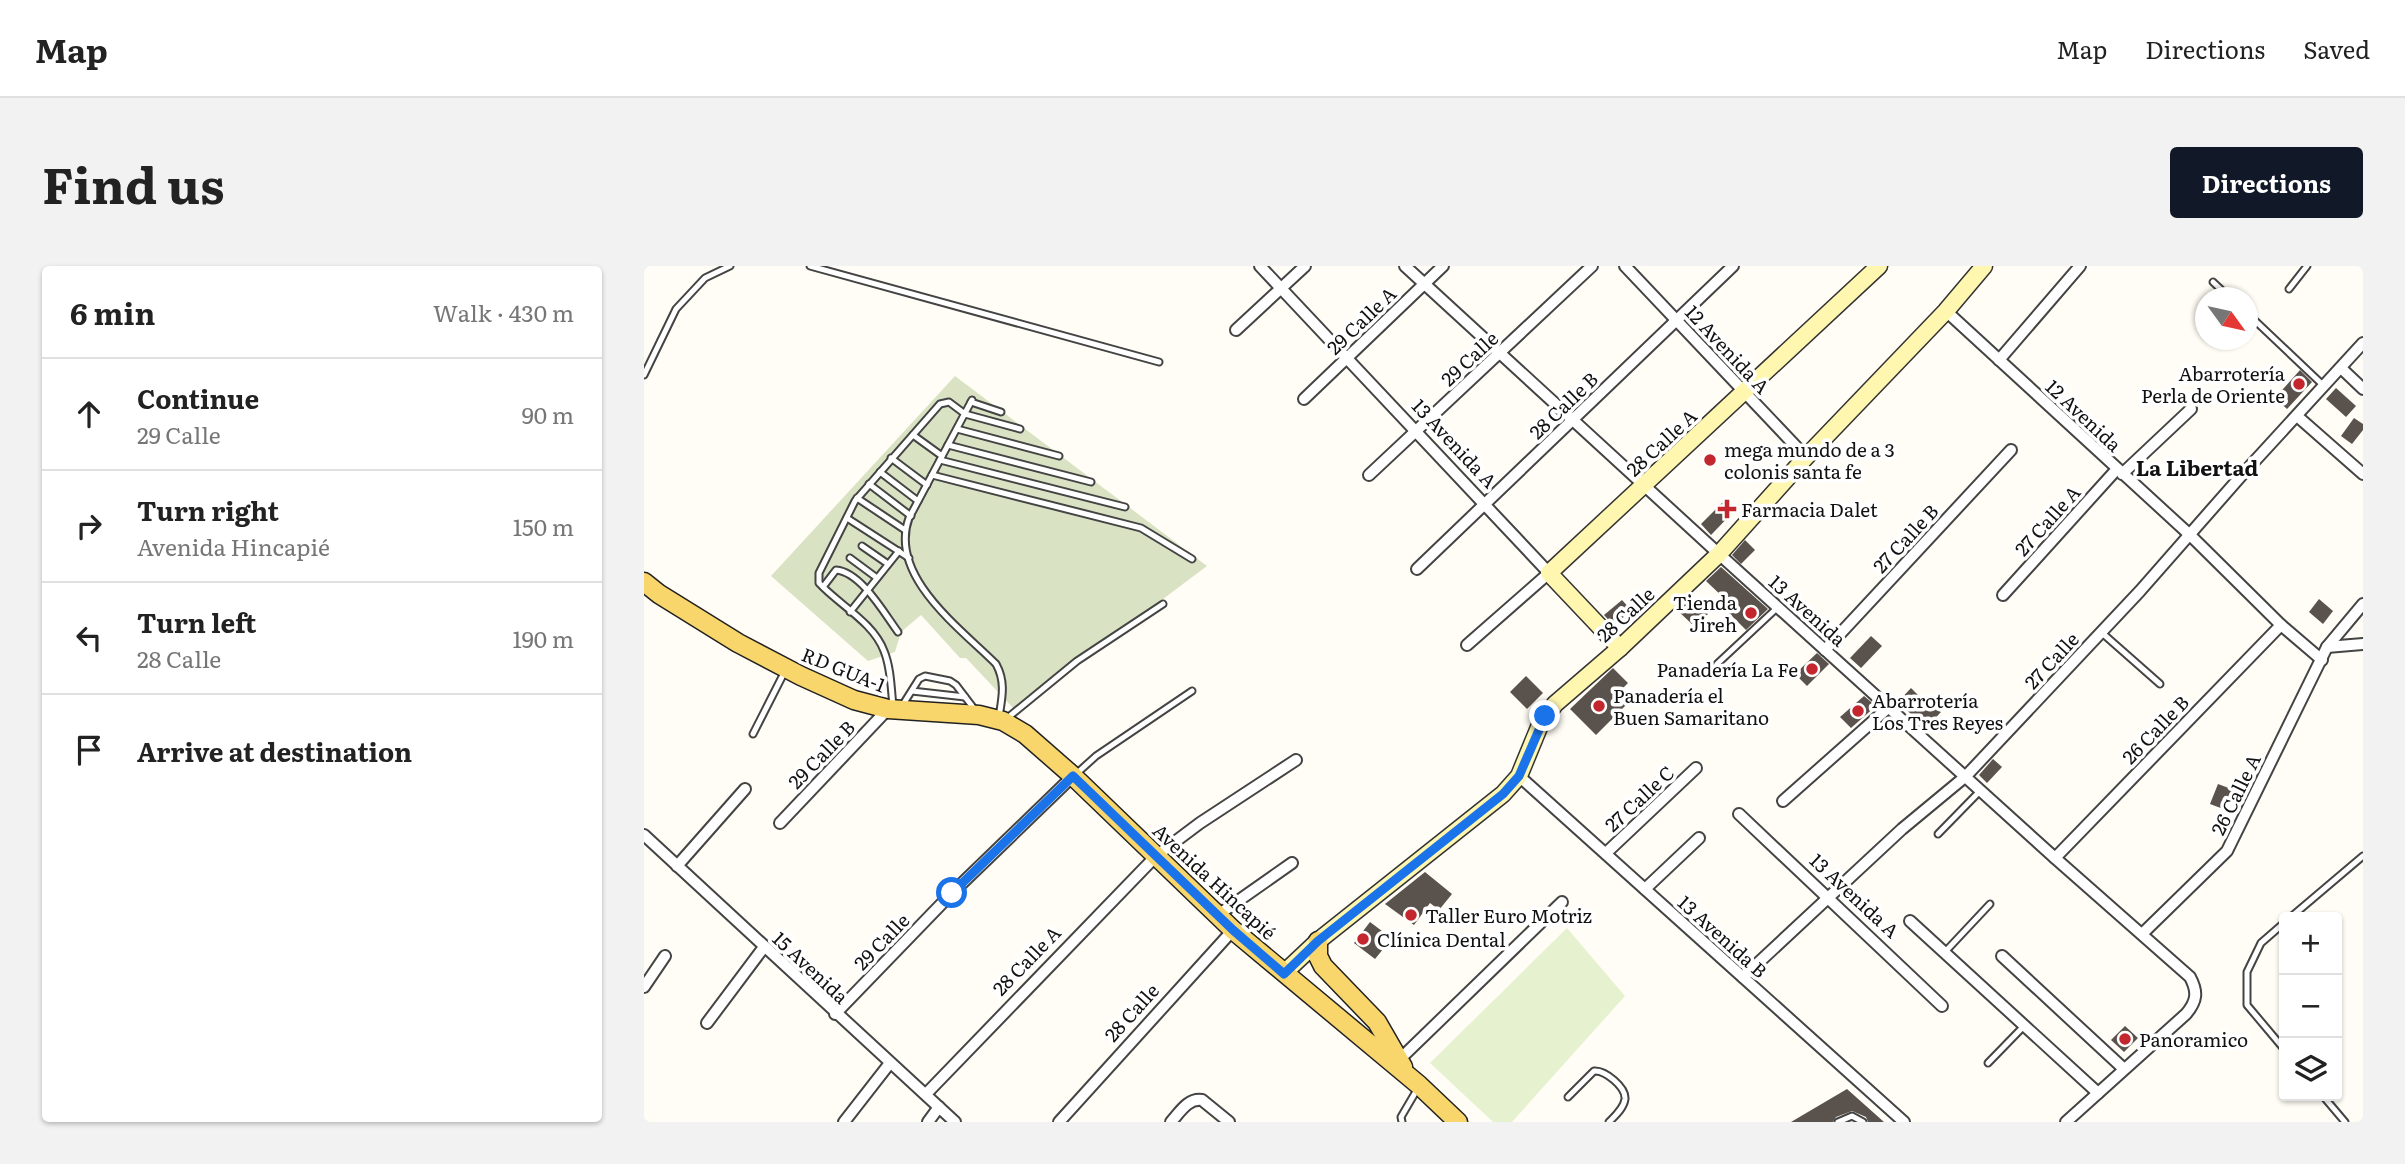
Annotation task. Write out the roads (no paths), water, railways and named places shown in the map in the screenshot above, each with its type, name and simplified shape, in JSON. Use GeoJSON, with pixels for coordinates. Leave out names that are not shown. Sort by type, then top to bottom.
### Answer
{"type":"FeatureCollection","features":[{"type":"Feature","properties":{"kind":"main road","name":"28 Calle A"},"geometry":{"type":"LineString","coordinates":[[1549,573],[1879,266]]}},
{"type":"Feature","properties":{"kind":"main road","name":"28 Calle"},"geometry":{"type":"LineString","coordinates":[[1284,974],[1318,941],[1503,794],[1519,776],[1545,716],[1555,704],[1620,649],[1719,554],[1806,457],[1946,311],[1984,266]]}},
{"type":"Feature","properties":{"kind":"main road","name":"13 Avenida A"},"geometry":{"type":"LineString","coordinates":[[1549,573],[1620,649]]}},
{"type":"Feature","properties":{"kind":"main road","name":"RD GUA-1"},"geometry":{"type":"LineString","coordinates":[[644,582],[738,643],[854,700],[894,709],[979,715],[1001,721],[1026,734],[1073,776]]}},
{"type":"Feature","properties":{"kind":"main road","name":"Avenida Hincapié"},"geometry":{"type":"LineString","coordinates":[[1073,776],[1233,930],[1418,1084],[1458,1122]]}},
{"type":"Feature","properties":{"kind":"main road"},"geometry":{"type":"LineString","coordinates":[[1318,941],[1318,956],[1323,966],[1377,1022],[1398,1061],[1418,1084]]}},
{"type":"Feature","properties":{"kind":"street","name":"13 Avenida A"},"geometry":{"type":"LineString","coordinates":[[1259,266],[1549,573]]}},
{"type":"Feature","properties":{"kind":"street"},"geometry":{"type":"LineString","coordinates":[[1236,330],[1305,266]]}},
{"type":"Feature","properties":{"kind":"street","name":"13 Avenida"},"geometry":{"type":"LineString","coordinates":[[1405,266],[1719,554],[2190,977],[2196,993],[2191,1008],[2124,1069]]}},
{"type":"Feature","properties":{"kind":"street","name":"29 Calle A"},"geometry":{"type":"LineString","coordinates":[[1304,399],[1443,266]]}},
{"type":"Feature","properties":{"kind":"street","name":"29 Calle"},"geometry":{"type":"LineString","coordinates":[[1369,475],[1592,266]]}},
{"type":"Feature","properties":{"kind":"street","name":"12 Avenida A"},"geometry":{"type":"LineString","coordinates":[[1625,266],[1806,457]]}},
{"type":"Feature","properties":{"kind":"street","name":"28 Calle B"},"geometry":{"type":"LineString","coordinates":[[1417,569],[1733,266]]}},
{"type":"Feature","properties":{"kind":"street"},"geometry":{"type":"LineString","coordinates":[[1999,360],[2080,266]]}},
{"type":"Feature","properties":{"kind":"street","name":"12 Avenida"},"geometry":{"type":"LineString","coordinates":[[1946,311],[2190,535],[2281,625],[2322,660]]}},
{"type":"Feature","properties":{"kind":"street","name":"27 Calle"},"geometry":{"type":"LineString","coordinates":[[1743,977],[1902,829],[1966,776],[2190,535],[2241,475],[2363,343]]}},
{"type":"Feature","properties":{"kind":"street"},"geometry":{"type":"LineString","coordinates":[[2341,368],[2363,389]]}},
{"type":"Feature","properties":{"kind":"street","name":"27 Calle A"},"geometry":{"type":"LineString","coordinates":[[2003,595],[2119,471],[2192,409]]}},
{"type":"Feature","properties":{"kind":"street"},"geometry":{"type":"LineString","coordinates":[[2297,416],[2363,474]]}},
{"type":"Feature","properties":{"kind":"street","name":"27 Calle B"},"geometry":{"type":"LineString","coordinates":[[1825,650],[2011,450]]}},
{"type":"Feature","properties":{"kind":"street","name":"28 Calle A"},"geometry":{"type":"LineString","coordinates":[[1467,645],[1549,573]]}},
{"type":"Feature","properties":{"kind":"street","name":"26 Calle A"},"geometry":{"type":"LineString","coordinates":[[2142,934],[2227,851],[2328,647],[2363,604]]}},
{"type":"Feature","properties":{"kind":"street","name":"26 Calle B"},"geometry":{"type":"LineString","coordinates":[[2055,858],[2281,625]]}},
{"type":"Feature","properties":{"kind":"street"},"geometry":{"type":"LineString","coordinates":[[2328,647],[2363,643]]}},
{"type":"Feature","properties":{"kind":"street"},"geometry":{"type":"LineString","coordinates":[[1783,801],[1889,707]]}},
{"type":"Feature","properties":{"kind":"street","name":"29 Calle B"},"geometry":{"type":"LineString","coordinates":[[780,823],[894,709]]}},
{"type":"Feature","properties":{"kind":"street","name":"28 Calle A"},"geometry":{"type":"LineString","coordinates":[[926,1094],[1156,856],[1200,823],[1296,760]]}},
{"type":"Feature","properties":{"kind":"street","name":"27 Calle C"},"geometry":{"type":"LineString","coordinates":[[1606,853],[1696,768]]}},
{"type":"Feature","properties":{"kind":"street","name":"29 Calle"},"geometry":{"type":"LineString","coordinates":[[835,1014],[952,893],[1073,776]]}},
{"type":"Feature","properties":{"kind":"street","name":"13 Avenida B"},"geometry":{"type":"LineString","coordinates":[[1519,776],[1904,1122]]}},
{"type":"Feature","properties":{"kind":"street"},"geometry":{"type":"LineString","coordinates":[[677,866],[745,789]]}},
{"type":"Feature","properties":{"kind":"street","name":"13 Avenida A"},"geometry":{"type":"LineString","coordinates":[[1739,814],[1942,1006]]}},
{"type":"Feature","properties":{"kind":"street","name":"15 Avenida"},"geometry":{"type":"LineString","coordinates":[[644,835],[955,1122]]}},
{"type":"Feature","properties":{"kind":"street"},"geometry":{"type":"LineString","coordinates":[[1645,889],[1699,838]]}},
{"type":"Feature","properties":{"kind":"street"},"geometry":{"type":"LineString","coordinates":[[1218,915],[1292,863]]}},
{"type":"Feature","properties":{"kind":"street"},"geometry":{"type":"LineString","coordinates":[[1398,1061],[1562,902]]}},
{"type":"Feature","properties":{"kind":"street","name":"13 Avenida A"},"geometry":{"type":"LineString","coordinates":[[1910,921],[2098,1093]]}},
{"type":"Feature","properties":{"kind":"street","name":"28 Calle"},"geometry":{"type":"LineString","coordinates":[[1059,1122],[1233,930]]}},
{"type":"Feature","properties":{"kind":"street"},"geometry":{"type":"LineString","coordinates":[[708,1023],[764,947]]}},
{"type":"Feature","properties":{"kind":"street"},"geometry":{"type":"LineString","coordinates":[[2002,956],[2124,1069],[2066,1122]]}},
{"type":"Feature","properties":{"kind":"street"},"geometry":{"type":"LineString","coordinates":[[644,987],[666,957]]}},
{"type":"Feature","properties":{"kind":"street"},"geometry":{"type":"LineString","coordinates":[[844,1122],[890,1063]]}},
{"type":"Feature","properties":{"kind":"street"},"geometry":{"type":"LineString","coordinates":[[1171,1122],[1192,1100],[1202,1100],[1229,1122]]}},
{"type":"Feature","properties":{"kind":"street"},"geometry":{"type":"LineString","coordinates":[[928,1122],[939,1107]]}},
{"type":"Feature","properties":{"kind":"lane"},"geometry":{"type":"LineString","coordinates":[[644,375],[676,309],[705,278],[730,266]]}},
{"type":"Feature","properties":{"kind":"lane"},"geometry":{"type":"LineString","coordinates":[[810,266],[1159,362]]}},
{"type":"Feature","properties":{"kind":"lane"},"geometry":{"type":"LineString","coordinates":[[2288,289],[2307,266]]}},
{"type":"Feature","properties":{"kind":"lane"},"geometry":{"type":"LineString","coordinates":[[2213,282],[2218,287]]}},
{"type":"Feature","properties":{"kind":"lane"},"geometry":{"type":"LineString","coordinates":[[2258,323],[2324,386]]}},
{"type":"Feature","properties":{"kind":"lane"},"geometry":{"type":"LineString","coordinates":[[1001,412],[972,401],[905,530],[909,558],[926,596],[996,664],[1004,689],[1001,721]]}},
{"type":"Feature","properties":{"kind":"lane"},"geometry":{"type":"LineString","coordinates":[[894,709],[885,653],[880,642],[867,626],[819,583],[819,573],[857,498],[945,402],[950,402],[965,414],[1020,429]]}},
{"type":"Feature","properties":{"kind":"lane"},"geometry":{"type":"LineString","coordinates":[[985,419],[988,408]]}},
{"type":"Feature","properties":{"kind":"lane"},"geometry":{"type":"LineString","coordinates":[[957,429],[1059,457]]}},
{"type":"Feature","properties":{"kind":"lane"},"geometry":{"type":"LineString","coordinates":[[913,435],[942,458],[1125,507]]}},
{"type":"Feature","properties":{"kind":"lane"},"geometry":{"type":"LineString","coordinates":[[948,445],[1091,482]]}},
{"type":"Feature","properties":{"kind":"lane"},"geometry":{"type":"LineString","coordinates":[[990,472],[995,457]]}},
{"type":"Feature","properties":{"kind":"lane"},"geometry":{"type":"LineString","coordinates":[[891,458],[927,485]]}},
{"type":"Feature","properties":{"kind":"lane"},"geometry":{"type":"LineString","coordinates":[[1044,486],[1048,470]]}},
{"type":"Feature","properties":{"kind":"lane"},"geometry":{"type":"LineString","coordinates":[[880,472],[918,501]]}},
{"type":"Feature","properties":{"kind":"lane"},"geometry":{"type":"LineString","coordinates":[[932,475],[1140,528],[1192,559]]}},
{"type":"Feature","properties":{"kind":"lane"},"geometry":{"type":"LineString","coordinates":[[869,484],[911,516]]}},
{"type":"Feature","properties":{"kind":"lane"},"geometry":{"type":"LineString","coordinates":[[1078,511],[1082,496]]}},
{"type":"Feature","properties":{"kind":"lane"},"geometry":{"type":"LineString","coordinates":[[857,498],[905,530]]}},
{"type":"Feature","properties":{"kind":"lane"},"geometry":{"type":"LineString","coordinates":[[847,518],[909,558]]}},
{"type":"Feature","properties":{"kind":"lane"},"geometry":{"type":"LineString","coordinates":[[862,545],[888,564]]}},
{"type":"Feature","properties":{"kind":"lane"},"geometry":{"type":"LineString","coordinates":[[850,612],[899,551]]}},
{"type":"Feature","properties":{"kind":"lane"},"geometry":{"type":"LineString","coordinates":[[850,558],[877,578]]}},
{"type":"Feature","properties":{"kind":"lane"},"geometry":{"type":"LineString","coordinates":[[823,587],[833,572],[839,569],[868,590],[898,632]]}},
{"type":"Feature","properties":{"kind":"lane"},"geometry":{"type":"LineString","coordinates":[[1001,721],[1077,661],[1163,604]]}},
{"type":"Feature","properties":{"kind":"lane"},"geometry":{"type":"LineString","coordinates":[[1717,664],[1778,607]]}},
{"type":"Feature","properties":{"kind":"lane"},"geometry":{"type":"LineString","coordinates":[[2101,632],[2160,684]]}},
{"type":"Feature","properties":{"kind":"lane"},"geometry":{"type":"LineString","coordinates":[[752,734],[786,668]]}},
{"type":"Feature","properties":{"kind":"lane"},"geometry":{"type":"LineString","coordinates":[[894,709],[912,691],[919,679],[925,676],[950,681],[956,685],[979,715]]}},
{"type":"Feature","properties":{"kind":"lane"},"geometry":{"type":"LineString","coordinates":[[912,691],[965,697]]}},
{"type":"Feature","properties":{"kind":"lane"},"geometry":{"type":"LineString","coordinates":[[1073,776],[1096,756],[1192,691]]}},
{"type":"Feature","properties":{"kind":"lane"},"geometry":{"type":"LineString","coordinates":[[1938,834],[1981,790]]}},
{"type":"Feature","properties":{"kind":"lane"},"geometry":{"type":"LineString","coordinates":[[2297,912],[2363,856]]}},
{"type":"Feature","properties":{"kind":"lane"},"geometry":{"type":"LineString","coordinates":[[1944,953],[1990,904]]}},
{"type":"Feature","properties":{"kind":"lane"},"geometry":{"type":"LineString","coordinates":[[2279,927],[2261,943],[2247,972],[2247,1005],[2279,1043]]}},
{"type":"Feature","properties":{"kind":"lane"},"geometry":{"type":"LineString","coordinates":[[1988,1063],[2024,1026]]}},
{"type":"Feature","properties":{"kind":"lane"},"geometry":{"type":"LineString","coordinates":[[1568,1097],[1594,1071],[1605,1072],[1624,1092],[1625,1099],[1623,1106],[1609,1122]]}},
{"type":"Feature","properties":{"kind":"lane"},"geometry":{"type":"LineString","coordinates":[[1402,1122],[1401,1117],[1418,1084]]}},
{"type":"Feature","properties":{"kind":"lane"},"geometry":{"type":"LineString","coordinates":[[2327,1101],[2345,1122]]}},
{"type":"Feature","properties":{"kind":"lane"},"geometry":{"type":"LineString","coordinates":[[1838,1122],[1852,1116],[1863,1122]]}},
{"type":"Feature","properties":{"kind":"place","name":"Abarrotería Perla de Oriente"},"geometry":{"type":"Point","coordinates":[2299,384]}},
{"type":"Feature","properties":{"kind":"place","name":"mega mundo de a 3 colonis santa fe"},"geometry":{"type":"Point","coordinates":[1710,460]}},
{"type":"Feature","properties":{"kind":"place","name":"Farmacia Dalet"},"geometry":{"type":"Point","coordinates":[1727,509]}},
{"type":"Feature","properties":{"kind":"place","name":"Tienda Jireh"},"geometry":{"type":"Point","coordinates":[1751,613]}},
{"type":"Feature","properties":{"kind":"place","name":"Panadería La Fe"},"geometry":{"type":"Point","coordinates":[1812,669]}},
{"type":"Feature","properties":{"kind":"place","name":"Panadería el Buen Samaritano"},"geometry":{"type":"Point","coordinates":[1599,706]}},
{"type":"Feature","properties":{"kind":"place","name":"Abarrotería Los Tres Reyes"},"geometry":{"type":"Point","coordinates":[1858,711]}},
{"type":"Feature","properties":{"kind":"place","name":"Taller Euro Motriz"},"geometry":{"type":"Point","coordinates":[1411,915]}},
{"type":"Feature","properties":{"kind":"place","name":"Clínica Dental"},"geometry":{"type":"Point","coordinates":[1363,939]}},
{"type":"Feature","properties":{"kind":"place","name":"Panoramico"},"geometry":{"type":"Point","coordinates":[2125,1039]}},
{"type":"Feature","properties":{"kind":"district","name":"La Libertad"},"geometry":{"type":"Point","coordinates":[2197,466]}}]}
